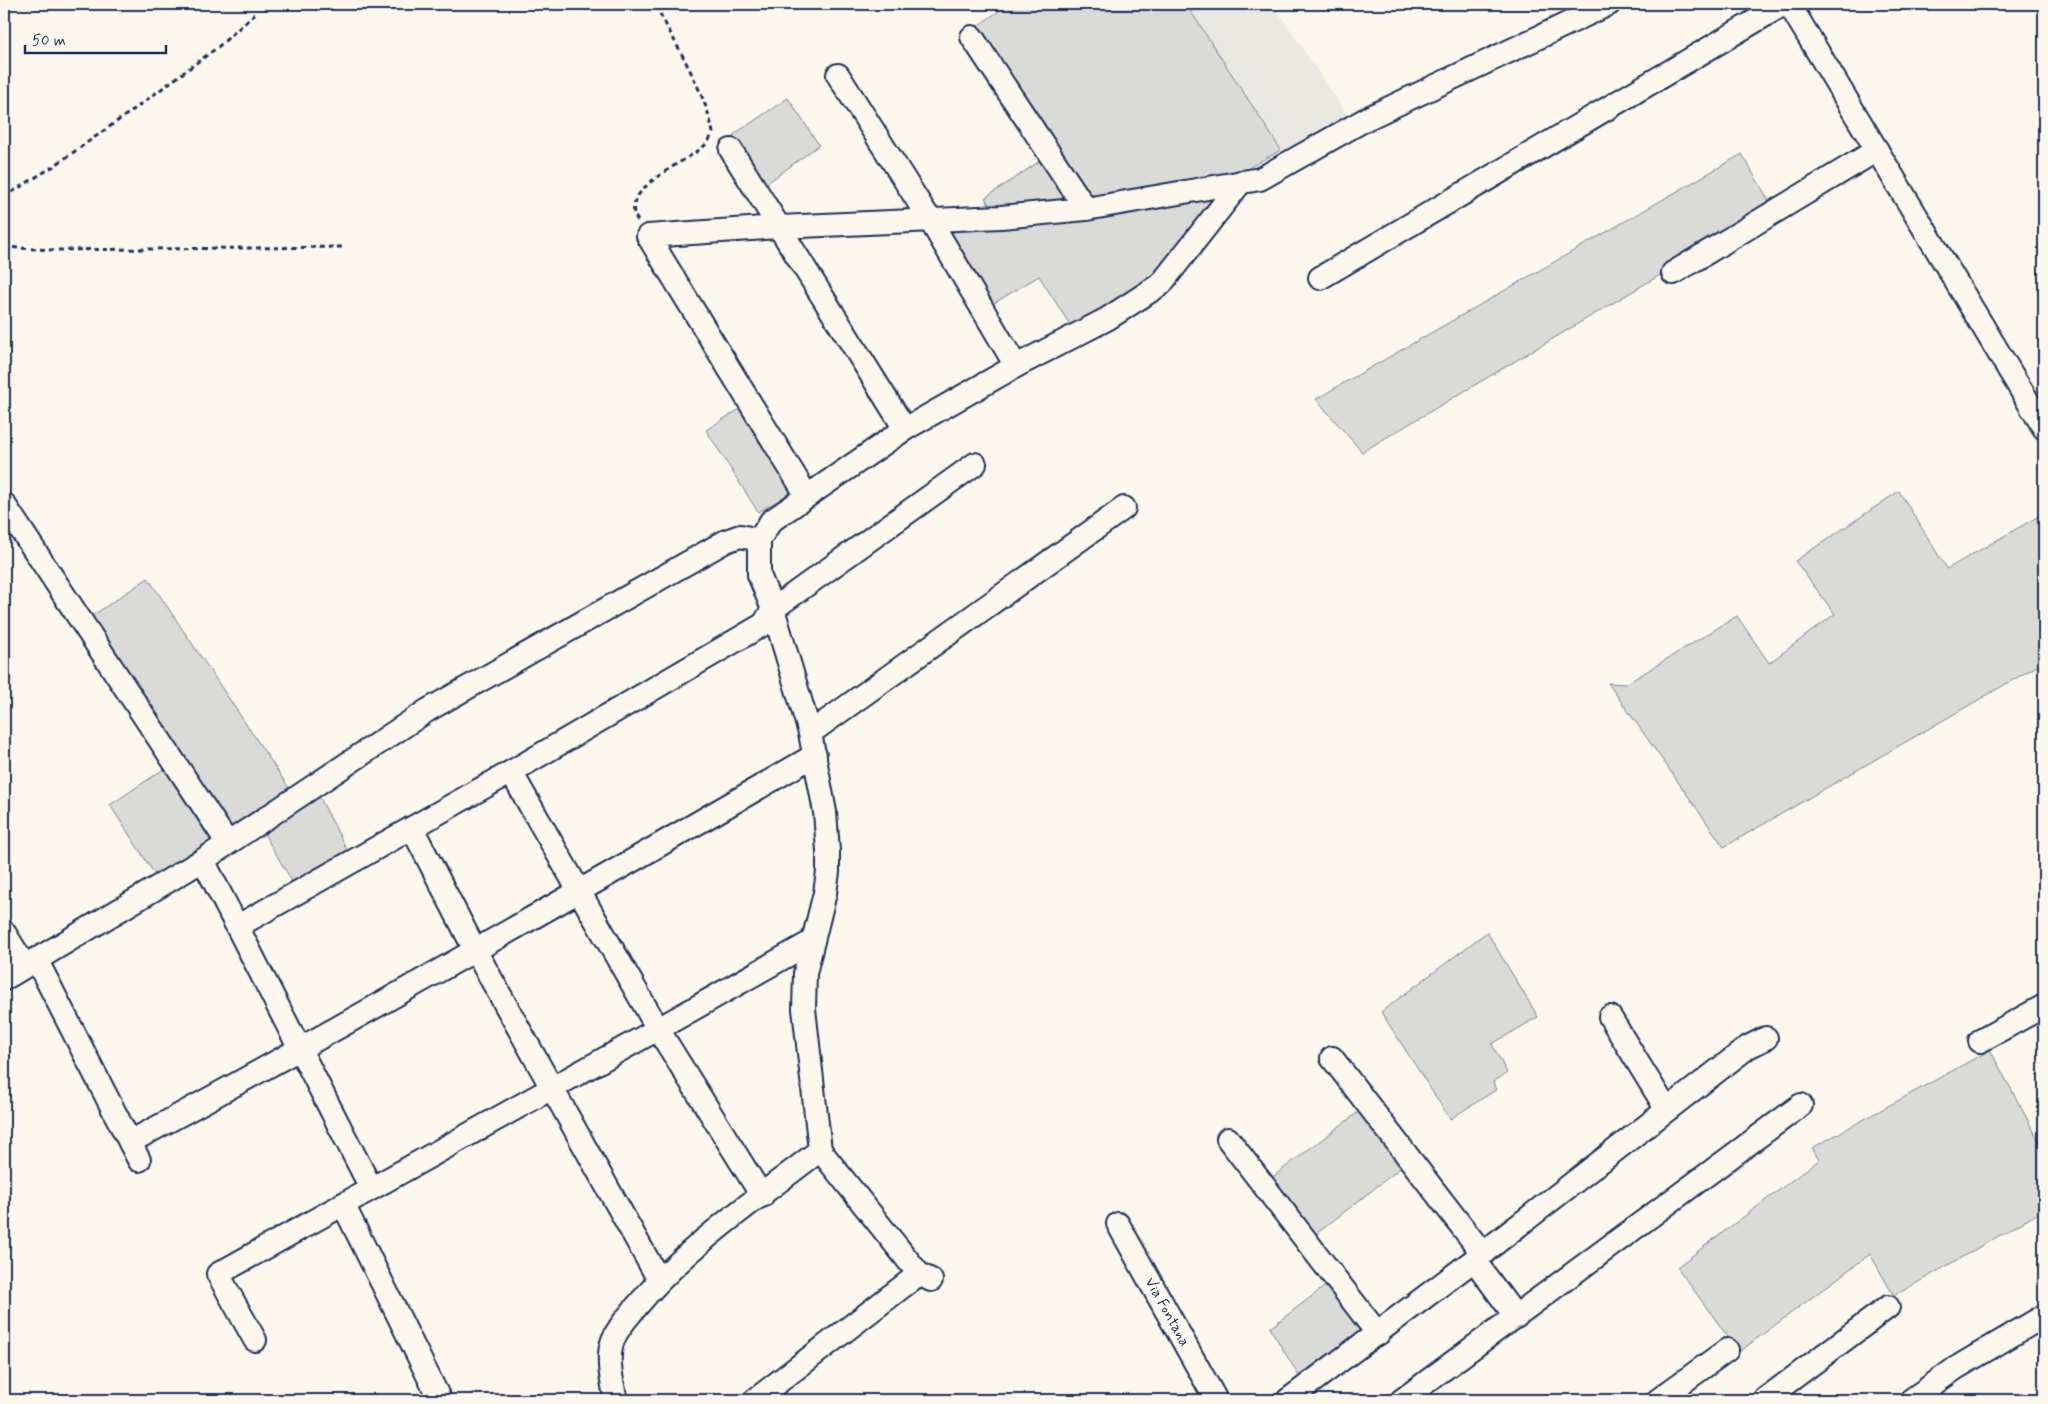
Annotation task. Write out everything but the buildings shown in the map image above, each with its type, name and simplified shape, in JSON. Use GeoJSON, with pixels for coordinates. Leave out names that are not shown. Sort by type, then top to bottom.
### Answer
{"type":"FeatureCollection","features":[{"type":"Feature","properties":{"kind":"street"},"geometry":{"type":"LineString","coordinates":[[807,496],[648,236],[779,227],[1001,217],[1086,209],[1260,178],[1368,118],[1609,4]]}},
{"type":"Feature","properties":{"kind":"street"},"geometry":{"type":"LineString","coordinates":[[1320,278],[1784,4]]}},
{"type":"Feature","properties":{"kind":"street"},"geometry":{"type":"LineString","coordinates":[[1789,4],[2044,428]]}},
{"type":"Feature","properties":{"kind":"street"},"geometry":{"type":"LineString","coordinates":[[972,37],[1086,209]]}},
{"type":"Feature","properties":{"kind":"street"},"geometry":{"type":"LineString","coordinates":[[838,75],[930,220],[1016,366]]}},
{"type":"Feature","properties":{"kind":"street"},"geometry":{"type":"LineString","coordinates":[[731,150],[905,429]]}},
{"type":"Feature","properties":{"kind":"street"},"geometry":{"type":"LineString","coordinates":[[1673,273],[1877,150]]}},
{"type":"Feature","properties":{"kind":"street"},"geometry":{"type":"LineString","coordinates":[[755,1400],[925,1277],[820,1150],[804,1008],[805,973],[811,942],[825,894],[828,872],[825,812],[810,733],[773,609],[759,575],[759,540],[771,521],[905,429],[1016,366],[1107,319],[1161,284],[1241,182]]}},
{"type":"Feature","properties":{"kind":"street"},"geometry":{"type":"LineString","coordinates":[[238,926],[511,772],[764,624],[773,609],[975,464]]}},
{"type":"Feature","properties":{"kind":"street"},"geometry":{"type":"LineString","coordinates":[[4,504],[227,842]]}},
{"type":"Feature","properties":{"kind":"street"},"geometry":{"type":"LineString","coordinates":[[810,733],[1124,508]]}},
{"type":"Feature","properties":{"kind":"street"},"geometry":{"type":"LineString","coordinates":[[4,979],[203,860],[227,842],[436,705],[726,541],[740,536],[759,540]]}},
{"type":"Feature","properties":{"kind":"street"},"geometry":{"type":"LineString","coordinates":[[4,932],[31,963],[135,1151],[301,1050],[580,892],[815,755]]}},
{"type":"Feature","properties":{"kind":"street"},"geometry":{"type":"LineString","coordinates":[[511,772],[658,1029],[762,1196]]}},
{"type":"Feature","properties":{"kind":"street"},"geometry":{"type":"LineString","coordinates":[[412,828],[475,950],[659,1280]]}},
{"type":"Feature","properties":{"kind":"street"},"geometry":{"type":"LineString","coordinates":[[203,860],[371,1188]]}},
{"type":"Feature","properties":{"kind":"street"},"geometry":{"type":"LineString","coordinates":[[255,1340],[218,1274],[552,1089],[811,942]]}},
{"type":"Feature","properties":{"kind":"street"},"geometry":{"type":"LineString","coordinates":[[1980,1041],[2044,1006]]}},
{"type":"Feature","properties":{"kind":"street"},"geometry":{"type":"LineString","coordinates":[[1610,1017],[1667,1110]]}},
{"type":"Feature","properties":{"kind":"street"},"geometry":{"type":"LineString","coordinates":[[1288,1400],[1378,1334],[1748,1047],[1766,1038]]}},
{"type":"Feature","properties":{"kind":"street"},"geometry":{"type":"LineString","coordinates":[[1332,1058],[1478,1257],[1516,1316]]}},
{"type":"Feature","properties":{"kind":"street"},"geometry":{"type":"LineString","coordinates":[[1402,1400],[1801,1105]]}},
{"type":"Feature","properties":{"kind":"street"},"geometry":{"type":"LineString","coordinates":[[1228,1139],[1378,1334]]}},
{"type":"Feature","properties":{"kind":"street"},"geometry":{"type":"LineString","coordinates":[[616,1400],[610,1359],[612,1341],[619,1328],[659,1280],[681,1259],[820,1150]]}},
{"type":"Feature","properties":{"kind":"street"},"geometry":{"type":"LineString","coordinates":[[343,1204],[440,1400]]}},
{"type":"Feature","properties":{"kind":"street","name":"Via Fontana"},"geometry":{"type":"LineString","coordinates":[[1118,1224],[1216,1400]]}},
{"type":"Feature","properties":{"kind":"street"},"geometry":{"type":"LineString","coordinates":[[1764,1400],[1888,1307]]}},
{"type":"Feature","properties":{"kind":"street"},"geometry":{"type":"LineString","coordinates":[[1911,1400],[1956,1368],[2044,1316]]}},
{"type":"Feature","properties":{"kind":"street"},"geometry":{"type":"LineString","coordinates":[[1658,1400],[1727,1350]]}},
{"type":"Feature","properties":{"kind":"path"},"geometry":{"type":"LineString","coordinates":[[648,236],[634,216],[634,202],[641,190],[705,146],[713,133],[710,118],[701,96],[654,4]]}},
{"type":"Feature","properties":{"kind":"path"},"geometry":{"type":"LineString","coordinates":[[4,197],[54,166],[141,104],[218,47],[256,13]]}},
{"type":"Feature","properties":{"kind":"path"},"geometry":{"type":"LineString","coordinates":[[4,247],[51,250],[344,247]]}},
{"type":"Feature","properties":{"kind":"shaded area"},"geometry":{"type":"Polygon","coordinates":[[[1009,4],[1186,4],[1281,150],[1243,171],[1087,196],[976,27],[1009,4]]]}},
{"type":"Feature","properties":{"kind":"shaded area"},"geometry":{"type":"Polygon","coordinates":[[[1186,4],[1273,4],[1352,122],[1287,159],[1186,4]]]}},
{"type":"Feature","properties":{"kind":"shaded area"},"geometry":{"type":"Polygon","coordinates":[[[788,98],[819,145],[765,185],[733,135],[788,98]]]}},
{"type":"Feature","properties":{"kind":"shaded area"},"geometry":{"type":"Polygon","coordinates":[[[1742,154],[1773,208],[1362,452],[1316,399],[1742,154]]]}},
{"type":"Feature","properties":{"kind":"shaded area"},"geometry":{"type":"Polygon","coordinates":[[[1043,159],[1067,195],[1065,199],[991,208],[985,198],[1043,159]]]}},
{"type":"Feature","properties":{"kind":"shaded area"},"geometry":{"type":"Polygon","coordinates":[[[1209,198],[1213,205],[1163,267],[1147,281],[1072,328],[1039,276],[991,305],[951,238],[954,230],[1209,198]]]}},
{"type":"Feature","properties":{"kind":"shaded area"},"geometry":{"type":"Polygon","coordinates":[[[743,407],[795,491],[758,512],[706,430],[743,407]]]}},
{"type":"Feature","properties":{"kind":"shaded area"},"geometry":{"type":"Polygon","coordinates":[[[1899,491],[1947,569],[2044,513],[2044,662],[1724,847],[1608,683],[1626,684],[1737,616],[1769,663],[1835,614],[1795,561],[1899,491]]]}},
{"type":"Feature","properties":{"kind":"shaded area"},"geometry":{"type":"Polygon","coordinates":[[[148,578],[289,788],[229,828],[92,616],[148,578]]]}},
{"type":"Feature","properties":{"kind":"shaded area"},"geometry":{"type":"Polygon","coordinates":[[[164,769],[211,841],[156,876],[110,805],[164,769]]]}},
{"type":"Feature","properties":{"kind":"shaded area"},"geometry":{"type":"Polygon","coordinates":[[[318,794],[347,850],[293,883],[263,832],[318,794]]]}},
{"type":"Feature","properties":{"kind":"shaded area"},"geometry":{"type":"Polygon","coordinates":[[[1487,932],[1538,1017],[1492,1044],[1507,1073],[1493,1082],[1496,1090],[1450,1119],[1381,1012],[1487,932]]]}},
{"type":"Feature","properties":{"kind":"shaded area"},"geometry":{"type":"Polygon","coordinates":[[[1990,1050],[2044,1150],[2044,1210],[1894,1296],[1870,1254],[1739,1352],[1677,1267],[1819,1160],[1812,1148],[1990,1050]]]}},
{"type":"Feature","properties":{"kind":"shaded area"},"geometry":{"type":"Polygon","coordinates":[[[1361,1110],[1403,1166],[1315,1235],[1271,1178],[1361,1110]]]}},
{"type":"Feature","properties":{"kind":"shaded area"},"geometry":{"type":"Polygon","coordinates":[[[1328,1284],[1363,1329],[1299,1376],[1270,1328],[1328,1284]]]}}]}
